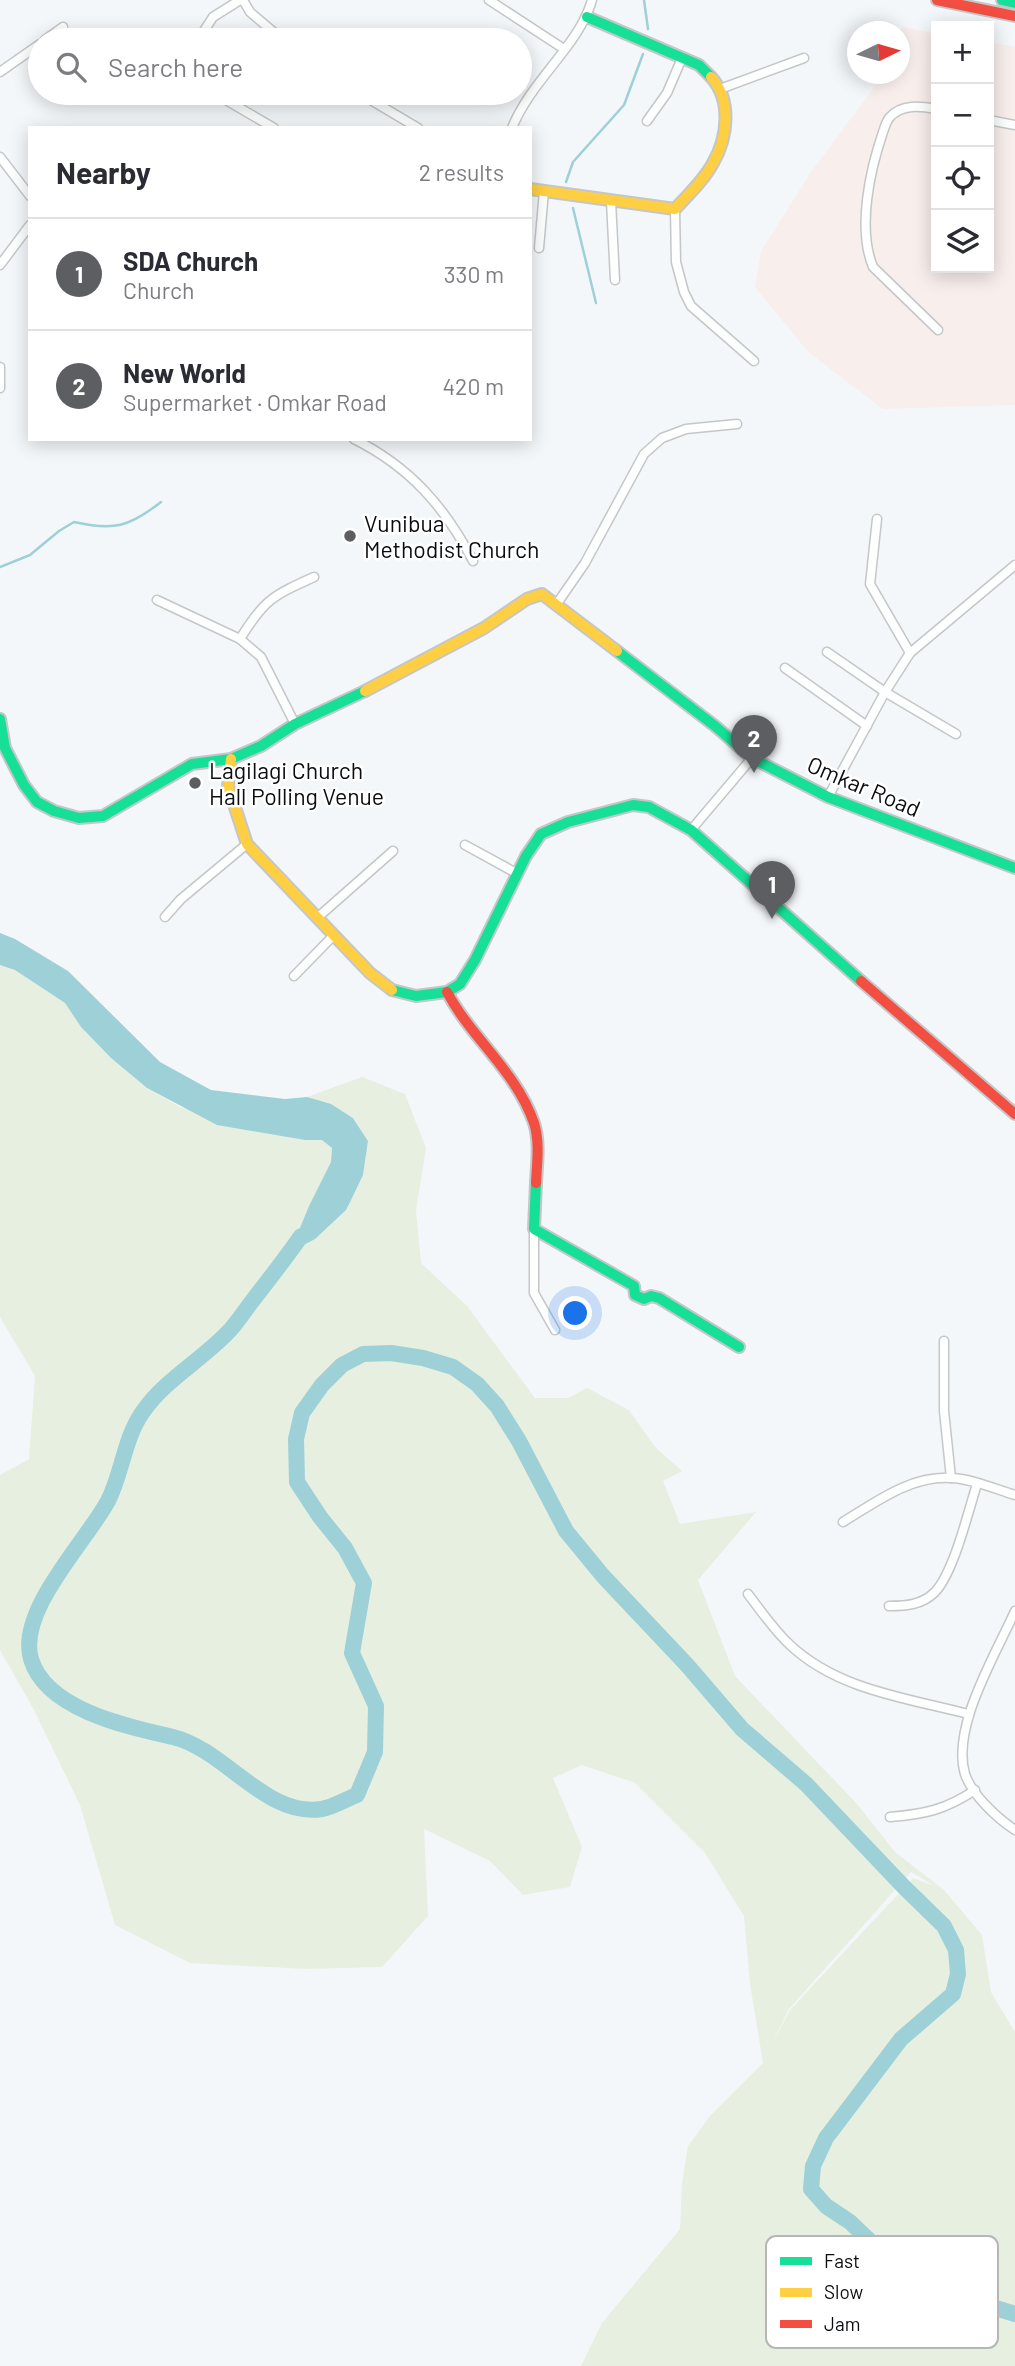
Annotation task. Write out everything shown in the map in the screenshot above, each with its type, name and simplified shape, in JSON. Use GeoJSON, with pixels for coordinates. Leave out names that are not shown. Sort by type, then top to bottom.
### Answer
{"type":"FeatureCollection","features":[{"type":"Feature","properties":{"kind":"main road"},"geometry":{"type":"LineString","coordinates":[[937,0],[1015,16]]}},
{"type":"Feature","properties":{"kind":"main road"},"geometry":{"type":"LineString","coordinates":[[1002,0],[1015,3]]}},
{"type":"Feature","properties":{"kind":"main road"},"geometry":{"type":"LineString","coordinates":[[532,189],[676,209],[714,162],[723,140],[726,124],[724,97],[699,65],[587,17]]}},
{"type":"Feature","properties":{"kind":"main road","name":"Omkar Road"},"geometry":{"type":"LineString","coordinates":[[295,724],[376,687],[484,628],[527,599],[542,594],[752,758],[828,797],[1015,868]]}},
{"type":"Feature","properties":{"kind":"main road"},"geometry":{"type":"LineString","coordinates":[[0,719],[5,748],[24,785],[37,802],[54,811],[79,818],[103,816],[192,764],[231,759],[261,746],[295,724]]}},
{"type":"Feature","properties":{"kind":"main road"},"geometry":{"type":"LineString","coordinates":[[231,759],[228,786],[247,844],[384,986],[398,993],[416,996],[446,992],[460,984],[541,834],[600,812],[633,805],[649,807],[691,830],[1015,1114]]}},
{"type":"Feature","properties":{"kind":"main road"},"geometry":{"type":"LineString","coordinates":[[446,992],[458,1013],[509,1074],[534,1124],[538,1153],[534,1229],[634,1286],[635,1295],[639,1298],[659,1297],[739,1347]]}},
{"type":"Feature","properties":{"kind":"street"},"geometry":{"type":"LineString","coordinates":[[206,28],[213,17],[242,0],[250,12],[269,28]]}},
{"type":"Feature","properties":{"kind":"street"},"geometry":{"type":"LineString","coordinates":[[489,0],[532,28]]}},
{"type":"Feature","properties":{"kind":"street"},"geometry":{"type":"LineString","coordinates":[[532,90],[587,17],[592,0]]}},
{"type":"Feature","properties":{"kind":"street"},"geometry":{"type":"LineString","coordinates":[[532,28],[564,49]]}},
{"type":"Feature","properties":{"kind":"street"},"geometry":{"type":"LineString","coordinates":[[0,72],[28,52]]}},
{"type":"Feature","properties":{"kind":"street"},"geometry":{"type":"LineString","coordinates":[[647,121],[667,93],[682,58]]}},
{"type":"Feature","properties":{"kind":"street"},"geometry":{"type":"LineString","coordinates":[[720,89],[804,58]]}},
{"type":"Feature","properties":{"kind":"street"},"geometry":{"type":"LineString","coordinates":[[235,105],[271,126]]}},
{"type":"Feature","properties":{"kind":"street"},"geometry":{"type":"LineString","coordinates":[[379,105],[415,126]]}},
{"type":"Feature","properties":{"kind":"street"},"geometry":{"type":"LineString","coordinates":[[513,126],[524,105]]}},
{"type":"Feature","properties":{"kind":"street"},"geometry":{"type":"LineString","coordinates":[[931,108],[910,106],[888,118],[877,149],[869,187],[866,239],[867,253],[873,267],[938,330]]}},
{"type":"Feature","properties":{"kind":"street"},"geometry":{"type":"LineString","coordinates":[[994,121],[1015,125]]}},
{"type":"Feature","properties":{"kind":"street"},"geometry":{"type":"LineString","coordinates":[[0,157],[28,193]]}},
{"type":"Feature","properties":{"kind":"street"},"geometry":{"type":"LineString","coordinates":[[539,248],[544,191]]}},
{"type":"Feature","properties":{"kind":"street"},"geometry":{"type":"LineString","coordinates":[[611,201],[615,280]]}},
{"type":"Feature","properties":{"kind":"street"},"geometry":{"type":"LineString","coordinates":[[676,209],[676,262],[684,292],[691,306],[754,361]]}},
{"type":"Feature","properties":{"kind":"street"},"geometry":{"type":"LineString","coordinates":[[0,265],[28,228]]}},
{"type":"Feature","properties":{"kind":"street"},"geometry":{"type":"LineString","coordinates":[[0,367],[0,388]]}},
{"type":"Feature","properties":{"kind":"street"},"geometry":{"type":"LineString","coordinates":[[556,605],[585,563],[644,454],[662,438],[686,429],[737,424]]}},
{"type":"Feature","properties":{"kind":"street"},"geometry":{"type":"LineString","coordinates":[[358,441],[397,464],[419,483],[460,536],[473,561]]}},
{"type":"Feature","properties":{"kind":"street"},"geometry":{"type":"LineString","coordinates":[[877,519],[870,584],[910,653]]}},
{"type":"Feature","properties":{"kind":"street"},"geometry":{"type":"LineString","coordinates":[[828,797],[885,692],[910,653],[1015,565]]}},
{"type":"Feature","properties":{"kind":"street"},"geometry":{"type":"LineString","coordinates":[[240,639],[256,613],[276,594],[314,578]]}},
{"type":"Feature","properties":{"kind":"street"},"geometry":{"type":"LineString","coordinates":[[157,600],[240,639],[261,657],[295,724]]}},
{"type":"Feature","properties":{"kind":"street"},"geometry":{"type":"LineString","coordinates":[[827,652],[885,692],[956,734]]}},
{"type":"Feature","properties":{"kind":"street"},"geometry":{"type":"LineString","coordinates":[[785,668],[867,726]]}},
{"type":"Feature","properties":{"kind":"street"},"geometry":{"type":"LineString","coordinates":[[691,830],[752,758]]}},
{"type":"Feature","properties":{"kind":"street"},"geometry":{"type":"LineString","coordinates":[[165,917],[181,899],[247,844]]}},
{"type":"Feature","properties":{"kind":"street"},"geometry":{"type":"LineString","coordinates":[[465,845],[518,874]]}},
{"type":"Feature","properties":{"kind":"street"},"geometry":{"type":"LineString","coordinates":[[317,918],[393,851]]}},
{"type":"Feature","properties":{"kind":"street"},"geometry":{"type":"LineString","coordinates":[[293,976],[334,935]]}},
{"type":"Feature","properties":{"kind":"street"},"geometry":{"type":"LineString","coordinates":[[534,1229],[534,1293],[555,1331]]}},
{"type":"Feature","properties":{"kind":"street"},"geometry":{"type":"LineString","coordinates":[[944,1340],[944,1411],[951,1478]]}},
{"type":"Feature","properties":{"kind":"street"},"geometry":{"type":"LineString","coordinates":[[843,1522],[901,1487],[937,1478],[951,1478],[1015,1494]]}},
{"type":"Feature","properties":{"kind":"street"},"geometry":{"type":"LineString","coordinates":[[889,1606],[907,1606],[935,1592],[947,1572],[977,1484]]}},
{"type":"Feature","properties":{"kind":"street"},"geometry":{"type":"LineString","coordinates":[[748,1594],[787,1643],[831,1674],[866,1688],[968,1714]]}},
{"type":"Feature","properties":{"kind":"street"},"geometry":{"type":"LineString","coordinates":[[1015,1611],[968,1714],[963,1752],[965,1774],[975,1790],[989,1807],[1015,1830]]}},
{"type":"Feature","properties":{"kind":"street"},"geometry":{"type":"LineString","coordinates":[[890,1817],[922,1815],[944,1808],[975,1790]]}},
{"type":"Feature","properties":{"kind":"shaded area"},"geometry":{"type":"Polygon","coordinates":[[[910,28],[931,32],[931,273],[994,273],[994,43],[1015,47],[1015,405],[883,409],[808,352],[755,287],[761,251],[811,172],[877,84],[910,84],[910,28]]]}},
{"type":"Feature","properties":{"kind":"green space"},"geometry":{"type":"Polygon","coordinates":[[[0,965],[15,969],[65,1003],[81,1027],[111,1058],[147,1088],[180,1107],[263,1131],[305,1140],[322,1140],[332,1148],[331,1162],[291,1250],[363,1175],[368,1141],[353,1117],[307,1097],[362,1077],[405,1094],[426,1148],[416,1210],[421,1263],[467,1306],[535,1398],[568,1398],[587,1388],[629,1410],[655,1447],[682,1471],[663,1481],[680,1524],[756,1512],[698,1580],[735,1676],[857,1804],[895,1852],[944,1890],[982,1935],[991,1992],[1015,2032],[1015,2366],[581,2366],[602,2323],[680,2229],[682,2183],[688,2146],[710,2116],[763,2063],[750,1984],[744,1916],[705,1853],[635,1783],[582,1765],[553,1778],[582,1847],[570,1887],[523,1895],[490,1861],[424,1829],[428,1916],[382,1967],[305,1969],[190,1963],[115,1925],[80,1805],[34,1710],[0,1650],[0,1475],[29,1459],[35,1376],[0,1317],[0,965]],[[911,1872],[789,2009],[771,2046],[790,2010],[913,1878],[935,1886],[911,1872]]]}},
{"type":"Feature","properties":{"kind":"water"},"geometry":{"type":"Polygon","coordinates":[[[0,933],[68,971],[160,1062],[211,1090],[285,1099],[307,1097],[331,1104],[353,1118],[368,1141],[363,1175],[346,1210],[315,1239],[290,1252],[331,1162],[332,1148],[322,1140],[305,1140],[217,1125],[147,1088],[111,1058],[81,1027],[65,1003],[15,970],[0,965],[0,933]]]}},
{"type":"Feature","properties":{"kind":"waterway"},"geometry":{"type":"LineString","coordinates":[[644,0],[648,29]]}},
{"type":"Feature","properties":{"kind":"waterway"},"geometry":{"type":"LineString","coordinates":[[566,182],[573,162],[624,105],[643,54]]}},
{"type":"Feature","properties":{"kind":"waterway"},"geometry":{"type":"LineString","coordinates":[[573,208],[596,303]]}},
{"type":"Feature","properties":{"kind":"waterway"},"geometry":{"type":"LineString","coordinates":[[0,567],[30,555],[74,522],[100,526],[120,525],[140,517],[161,502]]}},
{"type":"Feature","properties":{"kind":"waterway"},"geometry":{"type":"LineString","coordinates":[[301,1236],[231,1329],[173,1379],[151,1401],[136,1423],[108,1501],[56,1578],[34,1620],[29,1640],[31,1659],[40,1677],[53,1691],[91,1713],[192,1744],[264,1794],[283,1803],[302,1809],[322,1809],[357,1795],[375,1752],[376,1706],[352,1653],[364,1583],[345,1548],[297,1482],[296,1439],[302,1413],[322,1385],[342,1365],[363,1354],[391,1353],[423,1358],[453,1367],[477,1384],[497,1406],[519,1441],[566,1531],[603,1576],[687,1665],[742,1729],[806,1784],[944,1926],[956,1950],[958,1974],[953,1994],[901,2039],[826,2138],[813,2166],[811,2189],[826,2206],[865,2236]]}},
{"type":"Feature","properties":{"kind":"waterway"},"geometry":{"type":"LineString","coordinates":[[998,2309],[1015,2314]]}},
{"type":"Feature","properties":{"kind":"traffic: fast"},"geometry":{"type":"LineString","coordinates":[[1002,0],[1015,3]]}},
{"type":"Feature","properties":{"kind":"traffic: fast"},"geometry":{"type":"LineString","coordinates":[[587,17],[699,65],[711,77]]}},
{"type":"Feature","properties":{"kind":"traffic: fast"},"geometry":{"type":"LineString","coordinates":[[617,651],[752,758],[828,797],[1015,868]]}},
{"type":"Feature","properties":{"kind":"traffic: fast"},"geometry":{"type":"LineString","coordinates":[[0,719],[5,748],[24,785],[37,802],[54,811],[79,818],[103,816],[192,764],[231,759],[261,746],[295,724],[365,691]]}},
{"type":"Feature","properties":{"kind":"traffic: fast"},"geometry":{"type":"LineString","coordinates":[[392,990],[416,996],[447,992],[460,984],[475,960],[526,856],[541,834],[568,822],[633,805],[649,807],[691,830],[861,981]]}},
{"type":"Feature","properties":{"kind":"traffic: fast"},"geometry":{"type":"LineString","coordinates":[[536,1183],[534,1229],[634,1286],[635,1295],[644,1299],[651,1296],[659,1298],[739,1347]]}},
{"type":"Feature","properties":{"kind":"traffic: slow"},"geometry":{"type":"LineString","coordinates":[[532,189],[675,209],[705,175],[722,142],[725,107],[718,86],[711,77]]}},
{"type":"Feature","properties":{"kind":"traffic: slow"},"geometry":{"type":"LineString","coordinates":[[365,691],[484,628],[527,599],[542,594],[617,651]]}},
{"type":"Feature","properties":{"kind":"traffic: slow"},"geometry":{"type":"LineString","coordinates":[[231,759],[228,786],[247,844],[370,973],[392,990]]}},
{"type":"Feature","properties":{"kind":"traffic: jam"},"geometry":{"type":"LineString","coordinates":[[937,0],[1015,16]]}},
{"type":"Feature","properties":{"kind":"traffic: jam"},"geometry":{"type":"LineString","coordinates":[[861,981],[1015,1114]]}},
{"type":"Feature","properties":{"kind":"traffic: jam"},"geometry":{"type":"LineString","coordinates":[[447,992],[526,1104],[537,1138],[536,1183]]}},
{"type":"Feature","properties":{"kind":"place","name":"Vunibua Methodist Church"},"geometry":{"type":"Point","coordinates":[350,536]}},
{"type":"Feature","properties":{"kind":"place","name":"New World"},"geometry":{"type":"Point","coordinates":[754,773]}},
{"type":"Feature","properties":{"kind":"place","name":"Lagilagi Church Hall Polling Venue"},"geometry":{"type":"Point","coordinates":[195,783]}},
{"type":"Feature","properties":{"kind":"place","name":"SDA Church"},"geometry":{"type":"Point","coordinates":[772,919]}}]}
